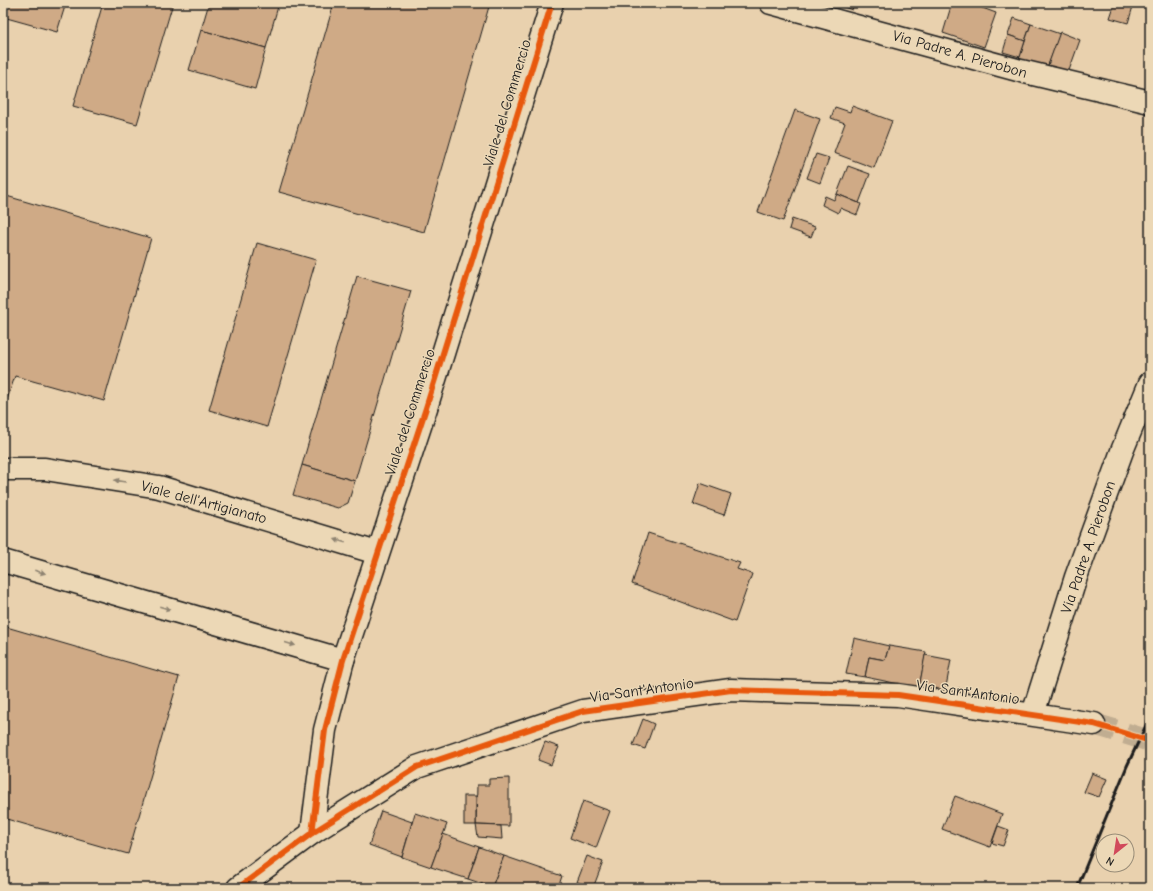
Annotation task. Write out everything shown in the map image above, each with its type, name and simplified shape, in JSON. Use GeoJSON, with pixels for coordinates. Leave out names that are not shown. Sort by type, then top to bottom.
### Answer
{"type":"FeatureCollection","features":[{"type":"Feature","properties":{"kind":"street","name":"Viale del Commercio"},"geometry":{"type":"LineString","coordinates":[[312,833],[325,730],[344,660],[377,553],[428,401],[552,3]]}},
{"type":"Feature","properties":{"kind":"street","name":"Via Padre A. Pierobon"},"geometry":{"type":"LineString","coordinates":[[771,3],[1021,72],[1150,102]]}},
{"type":"Feature","properties":{"kind":"street","name":"Via Padre A. Pierobon"},"geometry":{"type":"LineString","coordinates":[[1033,714],[1076,577],[1122,451],[1150,383]]}},
{"type":"Feature","properties":{"kind":"street","name":"Viale dell'Artigianato"},"geometry":{"type":"LineString","coordinates":[[3,469],[45,469],[159,487],[377,553]]}},
{"type":"Feature","properties":{"kind":"street"},"geometry":{"type":"LineString","coordinates":[[3,561],[344,660]]}},
{"type":"Feature","properties":{"kind":"street","name":"Via Sant'Antonio"},"geometry":{"type":"LineString","coordinates":[[238,888],[312,833],[417,767],[583,711],[731,690],[898,695],[1094,724]]}},
{"type":"Feature","properties":{"kind":"building"},"geometry":{"type":"Polygon","coordinates":[[[3,3],[66,3],[57,32],[3,17],[3,3]]]}},
{"type":"Feature","properties":{"kind":"building"},"geometry":{"type":"Polygon","coordinates":[[[103,3],[173,3],[137,124],[73,106],[103,3]]]}},
{"type":"Feature","properties":{"kind":"building"},"geometry":{"type":"Polygon","coordinates":[[[209,3],[279,3],[266,48],[201,30],[209,3]]]}},
{"type":"Feature","properties":{"kind":"building"},"geometry":{"type":"Polygon","coordinates":[[[334,3],[490,3],[424,232],[279,192],[334,3]]]}},
{"type":"Feature","properties":{"kind":"building"},"geometry":{"type":"Polygon","coordinates":[[[833,3],[854,3],[852,10],[833,3]]]}},
{"type":"Feature","properties":{"kind":"building"},"geometry":{"type":"Polygon","coordinates":[[[952,3],[969,3],[996,13],[984,47],[943,33],[952,3]]]}},
{"type":"Feature","properties":{"kind":"building"},"geometry":{"type":"Polygon","coordinates":[[[1115,3],[1134,3],[1128,23],[1110,18],[1115,3]]]}},
{"type":"Feature","properties":{"kind":"building"},"geometry":{"type":"Polygon","coordinates":[[[1014,18],[1031,24],[1025,41],[1008,35],[1014,18]]]}},
{"type":"Feature","properties":{"kind":"building"},"geometry":{"type":"Polygon","coordinates":[[[1031,24],[1060,34],[1047,68],[1019,59],[1031,24]]]}},
{"type":"Feature","properties":{"kind":"building"},"geometry":{"type":"Polygon","coordinates":[[[201,30],[266,48],[255,89],[189,70],[201,30]]]}},
{"type":"Feature","properties":{"kind":"building"},"geometry":{"type":"Polygon","coordinates":[[[1060,32],[1080,40],[1067,76],[1047,68],[1060,32]]]}},
{"type":"Feature","properties":{"kind":"building"},"geometry":{"type":"Polygon","coordinates":[[[1008,35],[1025,41],[1020,57],[1003,52],[1008,35]]]}},
{"type":"Feature","properties":{"kind":"building"},"geometry":{"type":"Polygon","coordinates":[[[852,106],[892,121],[874,168],[834,153],[845,123],[831,118],[835,107],[850,112],[852,106]]]}},
{"type":"Feature","properties":{"kind":"building"},"geometry":{"type":"Polygon","coordinates":[[[795,110],[820,119],[783,221],[758,212],[795,110]]]}},
{"type":"Feature","properties":{"kind":"building"},"geometry":{"type":"Polygon","coordinates":[[[816,154],[829,158],[820,183],[807,178],[816,154]]]}},
{"type":"Feature","properties":{"kind":"building"},"geometry":{"type":"Polygon","coordinates":[[[848,166],[870,174],[859,203],[837,194],[848,166]]]}},
{"type":"Feature","properties":{"kind":"building"},"geometry":{"type":"Polygon","coordinates":[[[837,194],[861,204],[857,215],[840,208],[838,213],[822,205],[825,196],[834,200],[837,194]]]}},
{"type":"Feature","properties":{"kind":"building"},"geometry":{"type":"Polygon","coordinates":[[[3,195],[151,238],[104,401],[15,376],[3,412],[3,195]]]}},
{"type":"Feature","properties":{"kind":"building"},"geometry":{"type":"Polygon","coordinates":[[[792,219],[815,227],[811,237],[789,229],[792,219]]]}},
{"type":"Feature","properties":{"kind":"building"},"geometry":{"type":"Polygon","coordinates":[[[257,243],[316,260],[267,427],[209,410],[257,243]]]}},
{"type":"Feature","properties":{"kind":"building"},"geometry":{"type":"Polygon","coordinates":[[[357,276],[411,291],[355,481],[302,465],[357,276]]]}},
{"type":"Feature","properties":{"kind":"building"},"geometry":{"type":"Polygon","coordinates":[[[302,465],[355,481],[348,503],[338,508],[293,495],[302,465]]]}},
{"type":"Feature","properties":{"kind":"building"},"geometry":{"type":"Polygon","coordinates":[[[700,483],[731,494],[724,515],[693,504],[700,483]]]}},
{"type":"Feature","properties":{"kind":"building"},"geometry":{"type":"Polygon","coordinates":[[[648,533],[740,563],[737,569],[752,574],[735,622],[632,584],[648,533]]]}},
{"type":"Feature","properties":{"kind":"building"},"geometry":{"type":"Polygon","coordinates":[[[3,626],[179,677],[128,854],[3,818],[3,626]]]}},
{"type":"Feature","properties":{"kind":"building"},"geometry":{"type":"Polygon","coordinates":[[[854,638],[889,646],[885,660],[869,657],[865,677],[846,674],[854,638]]]}},
{"type":"Feature","properties":{"kind":"building"},"geometry":{"type":"Polygon","coordinates":[[[889,646],[926,652],[919,688],[865,677],[869,657],[885,660],[889,646]]]}},
{"type":"Feature","properties":{"kind":"building"},"geometry":{"type":"Polygon","coordinates":[[[925,655],[951,660],[945,692],[919,688],[925,655]]]}},
{"type":"Feature","properties":{"kind":"building"},"geometry":{"type":"Polygon","coordinates":[[[958,688],[967,690],[966,697],[957,695],[958,688]]]}},
{"type":"Feature","properties":{"kind":"building"},"geometry":{"type":"Polygon","coordinates":[[[643,719],[654,724],[645,749],[633,745],[643,719]]]}},
{"type":"Feature","properties":{"kind":"building"},"geometry":{"type":"Polygon","coordinates":[[[545,742],[559,747],[551,765],[538,760],[545,742]]]}},
{"type":"Feature","properties":{"kind":"building"},"geometry":{"type":"Polygon","coordinates":[[[1092,773],[1107,779],[1099,797],[1084,792],[1092,773]]]}},
{"type":"Feature","properties":{"kind":"building"},"geometry":{"type":"Polygon","coordinates":[[[509,778],[509,826],[476,825],[477,785],[489,785],[489,779],[509,778]]]}},
{"type":"Feature","properties":{"kind":"building"},"geometry":{"type":"Polygon","coordinates":[[[464,796],[476,796],[476,825],[464,825],[464,796]]]}},
{"type":"Feature","properties":{"kind":"building"},"geometry":{"type":"Polygon","coordinates":[[[955,796],[1002,814],[990,847],[942,829],[955,796]]]}},
{"type":"Feature","properties":{"kind":"building"},"geometry":{"type":"Polygon","coordinates":[[[583,801],[610,811],[596,848],[570,838],[583,801]]]}},
{"type":"Feature","properties":{"kind":"building"},"geometry":{"type":"Polygon","coordinates":[[[381,811],[412,822],[402,857],[369,845],[381,811]]]}},
{"type":"Feature","properties":{"kind":"building"},"geometry":{"type":"Polygon","coordinates":[[[415,813],[447,824],[431,867],[402,857],[415,813]]]}},
{"type":"Feature","properties":{"kind":"building"},"geometry":{"type":"Polygon","coordinates":[[[476,825],[501,826],[502,839],[478,837],[476,825]]]}},
{"type":"Feature","properties":{"kind":"building"},"geometry":{"type":"Polygon","coordinates":[[[998,826],[1009,830],[1003,846],[992,843],[998,826]]]}},
{"type":"Feature","properties":{"kind":"building"},"geometry":{"type":"Polygon","coordinates":[[[443,834],[479,847],[468,879],[431,867],[443,834]]]}},
{"type":"Feature","properties":{"kind":"building"},"geometry":{"type":"Polygon","coordinates":[[[479,847],[504,856],[492,887],[468,879],[479,847]]]}},
{"type":"Feature","properties":{"kind":"building"},"geometry":{"type":"Polygon","coordinates":[[[504,856],[562,876],[558,888],[492,887],[504,856]]]}},
{"type":"Feature","properties":{"kind":"building"},"geometry":{"type":"Polygon","coordinates":[[[587,856],[603,862],[593,888],[577,882],[587,856]]]}},
{"type":"Feature","properties":{"kind":"tunnel"},"geometry":{"type":"LineString","coordinates":[[1094,724],[1150,741]]}},
{"type":"Feature","properties":{"kind":"railway"},"geometry":{"type":"LineString","coordinates":[[1077,888],[1127,766],[1150,717]]}},
{"type":"Feature","properties":{"kind":"cycle path"},"geometry":{"type":"LineString","coordinates":[[312,833],[325,730],[343,660],[426,408],[552,3]]}},
{"type":"Feature","properties":{"kind":"cycle path"},"geometry":{"type":"LineString","coordinates":[[238,888],[312,833],[417,767],[583,711],[731,690],[898,695],[1094,724],[1150,741]]}}]}
